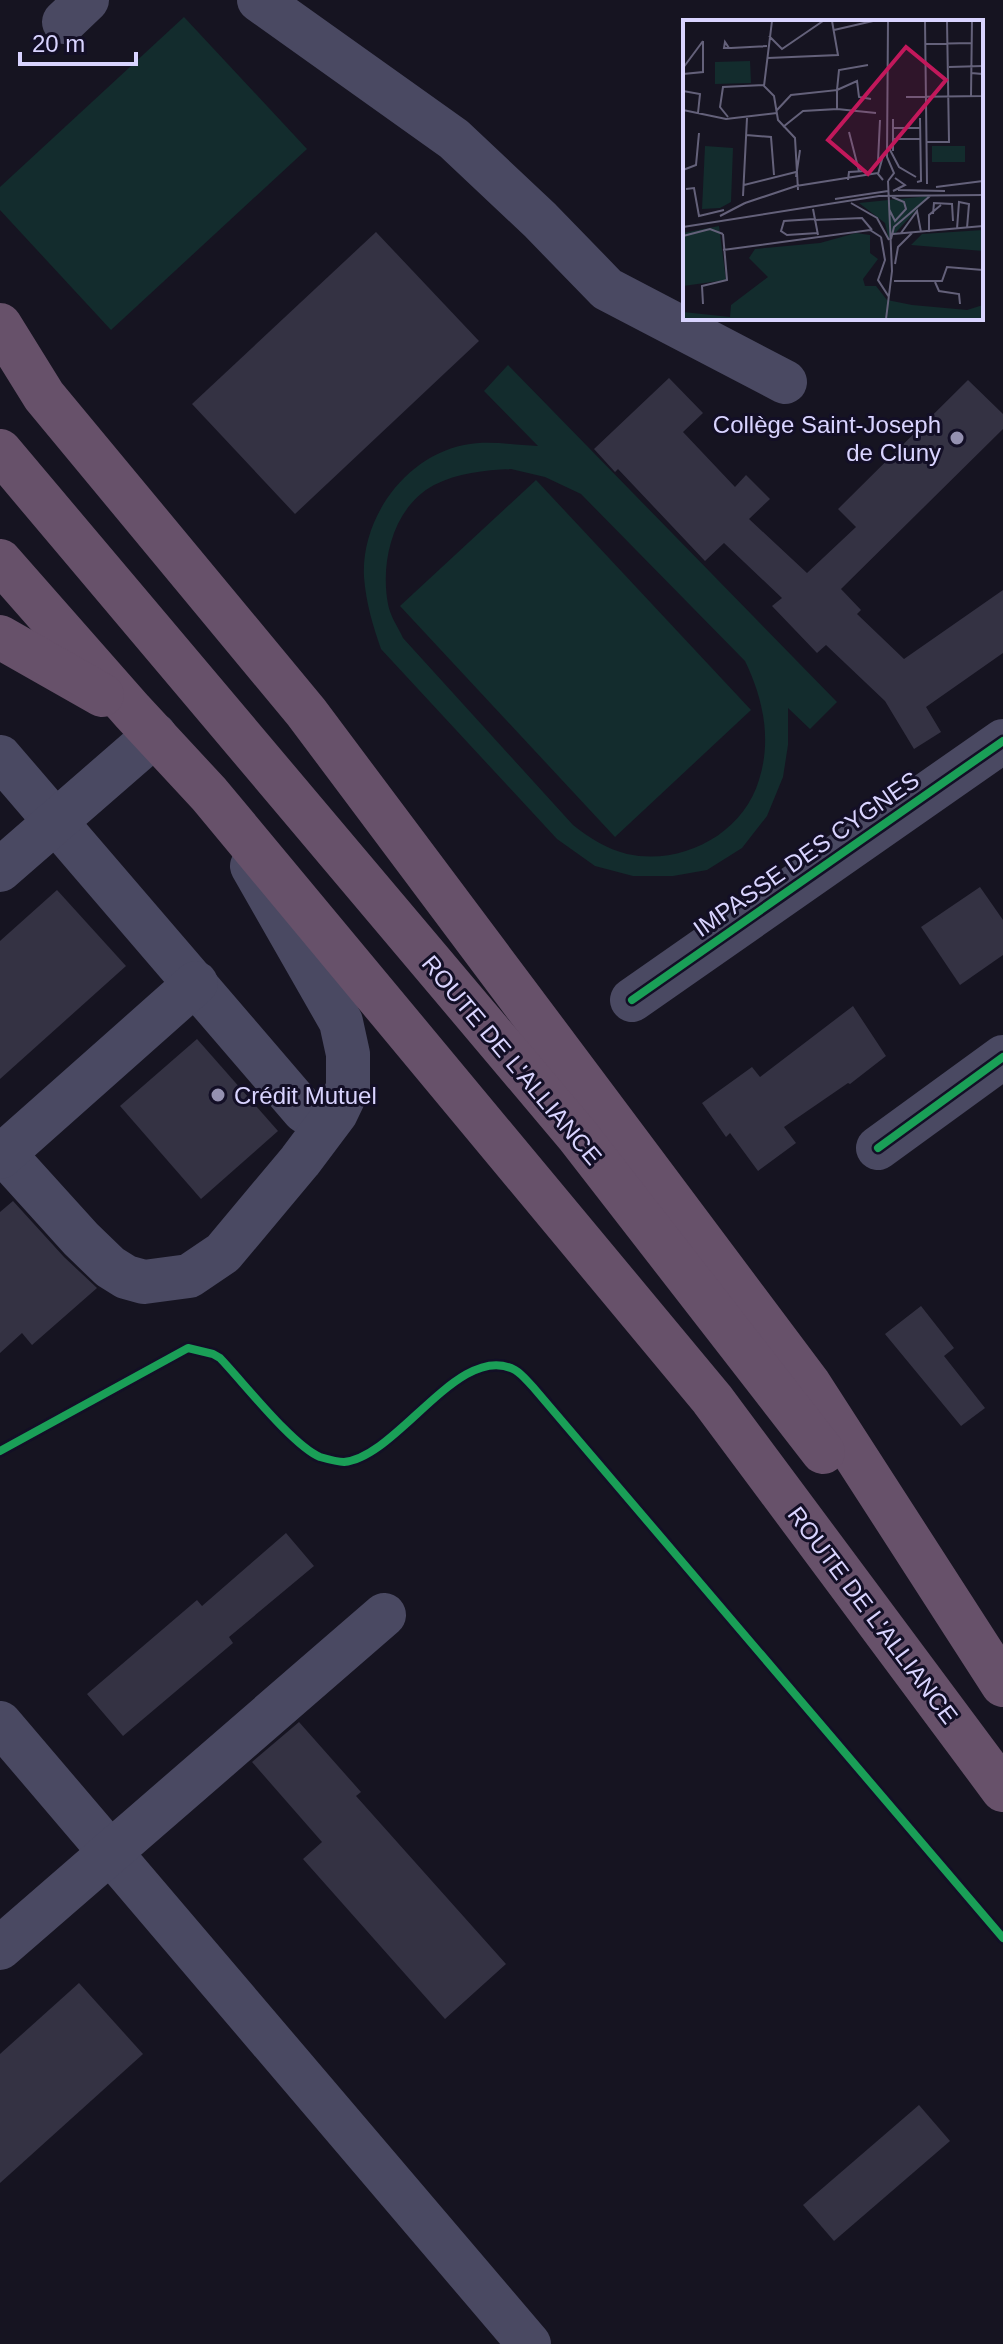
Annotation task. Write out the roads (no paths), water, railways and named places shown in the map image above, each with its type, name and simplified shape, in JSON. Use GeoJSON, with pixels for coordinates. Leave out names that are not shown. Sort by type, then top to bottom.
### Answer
{"type":"FeatureCollection","features":[{"type":"Feature","properties":{"kind":"highway"},"geometry":{"type":"LineString","coordinates":[[0,325],[44,396],[306,712],[809,1384],[1003,1685]]}},
{"type":"Feature","properties":{"kind":"highway","name":"ROUTE DE L'ALLIANCE"},"geometry":{"type":"LineString","coordinates":[[0,451],[577,1135],[1003,1685]]}},
{"type":"Feature","properties":{"kind":"highway","name":"ROUTE DE L'ALLIANCE"},"geometry":{"type":"LineString","coordinates":[[0,561],[209,794],[712,1399],[1003,1790]]}},
{"type":"Feature","properties":{"kind":"highway"},"geometry":{"type":"LineString","coordinates":[[0,637],[144,723]]}},
{"type":"Feature","properties":{"kind":"street"},"geometry":{"type":"LineString","coordinates":[[259,0],[454,139],[607,289],[785,382]]}},
{"type":"Feature","properties":{"kind":"street"},"geometry":{"type":"LineString","coordinates":[[0,870],[56,822],[144,723]]}},
{"type":"Feature","properties":{"kind":"street","name":"IMPASSE DES CYGNES"},"geometry":{"type":"LineString","coordinates":[[632,1000],[1003,741]]}},
{"type":"Feature","properties":{"kind":"street"},"geometry":{"type":"LineString","coordinates":[[0,757],[304,1111]]}},
{"type":"Feature","properties":{"kind":"street"},"geometry":{"type":"LineString","coordinates":[[196,983],[2,1156],[110,1267],[126,1277],[144,1282],[189,1276],[223,1253],[300,1161],[336,1113],[348,1088],[348,1054],[341,1022],[283,917],[209,794]]}},
{"type":"Feature","properties":{"kind":"street"},"geometry":{"type":"LineString","coordinates":[[878,1148],[1003,1057]]}},
{"type":"Feature","properties":{"kind":"street"},"geometry":{"type":"LineString","coordinates":[[0,1948],[384,1615]]}},
{"type":"Feature","properties":{"kind":"street"},"geometry":{"type":"LineString","coordinates":[[0,1723],[529,2344]]}},
{"type":"Feature","properties":{"kind":"place","name":"Collège Saint-Joseph de Cluny"},"geometry":{"type":"Point","coordinates":[957,438]}},
{"type":"Feature","properties":{"kind":"place","name":"Crédit Mutuel"},"geometry":{"type":"Point","coordinates":[218,1095]}}]}
